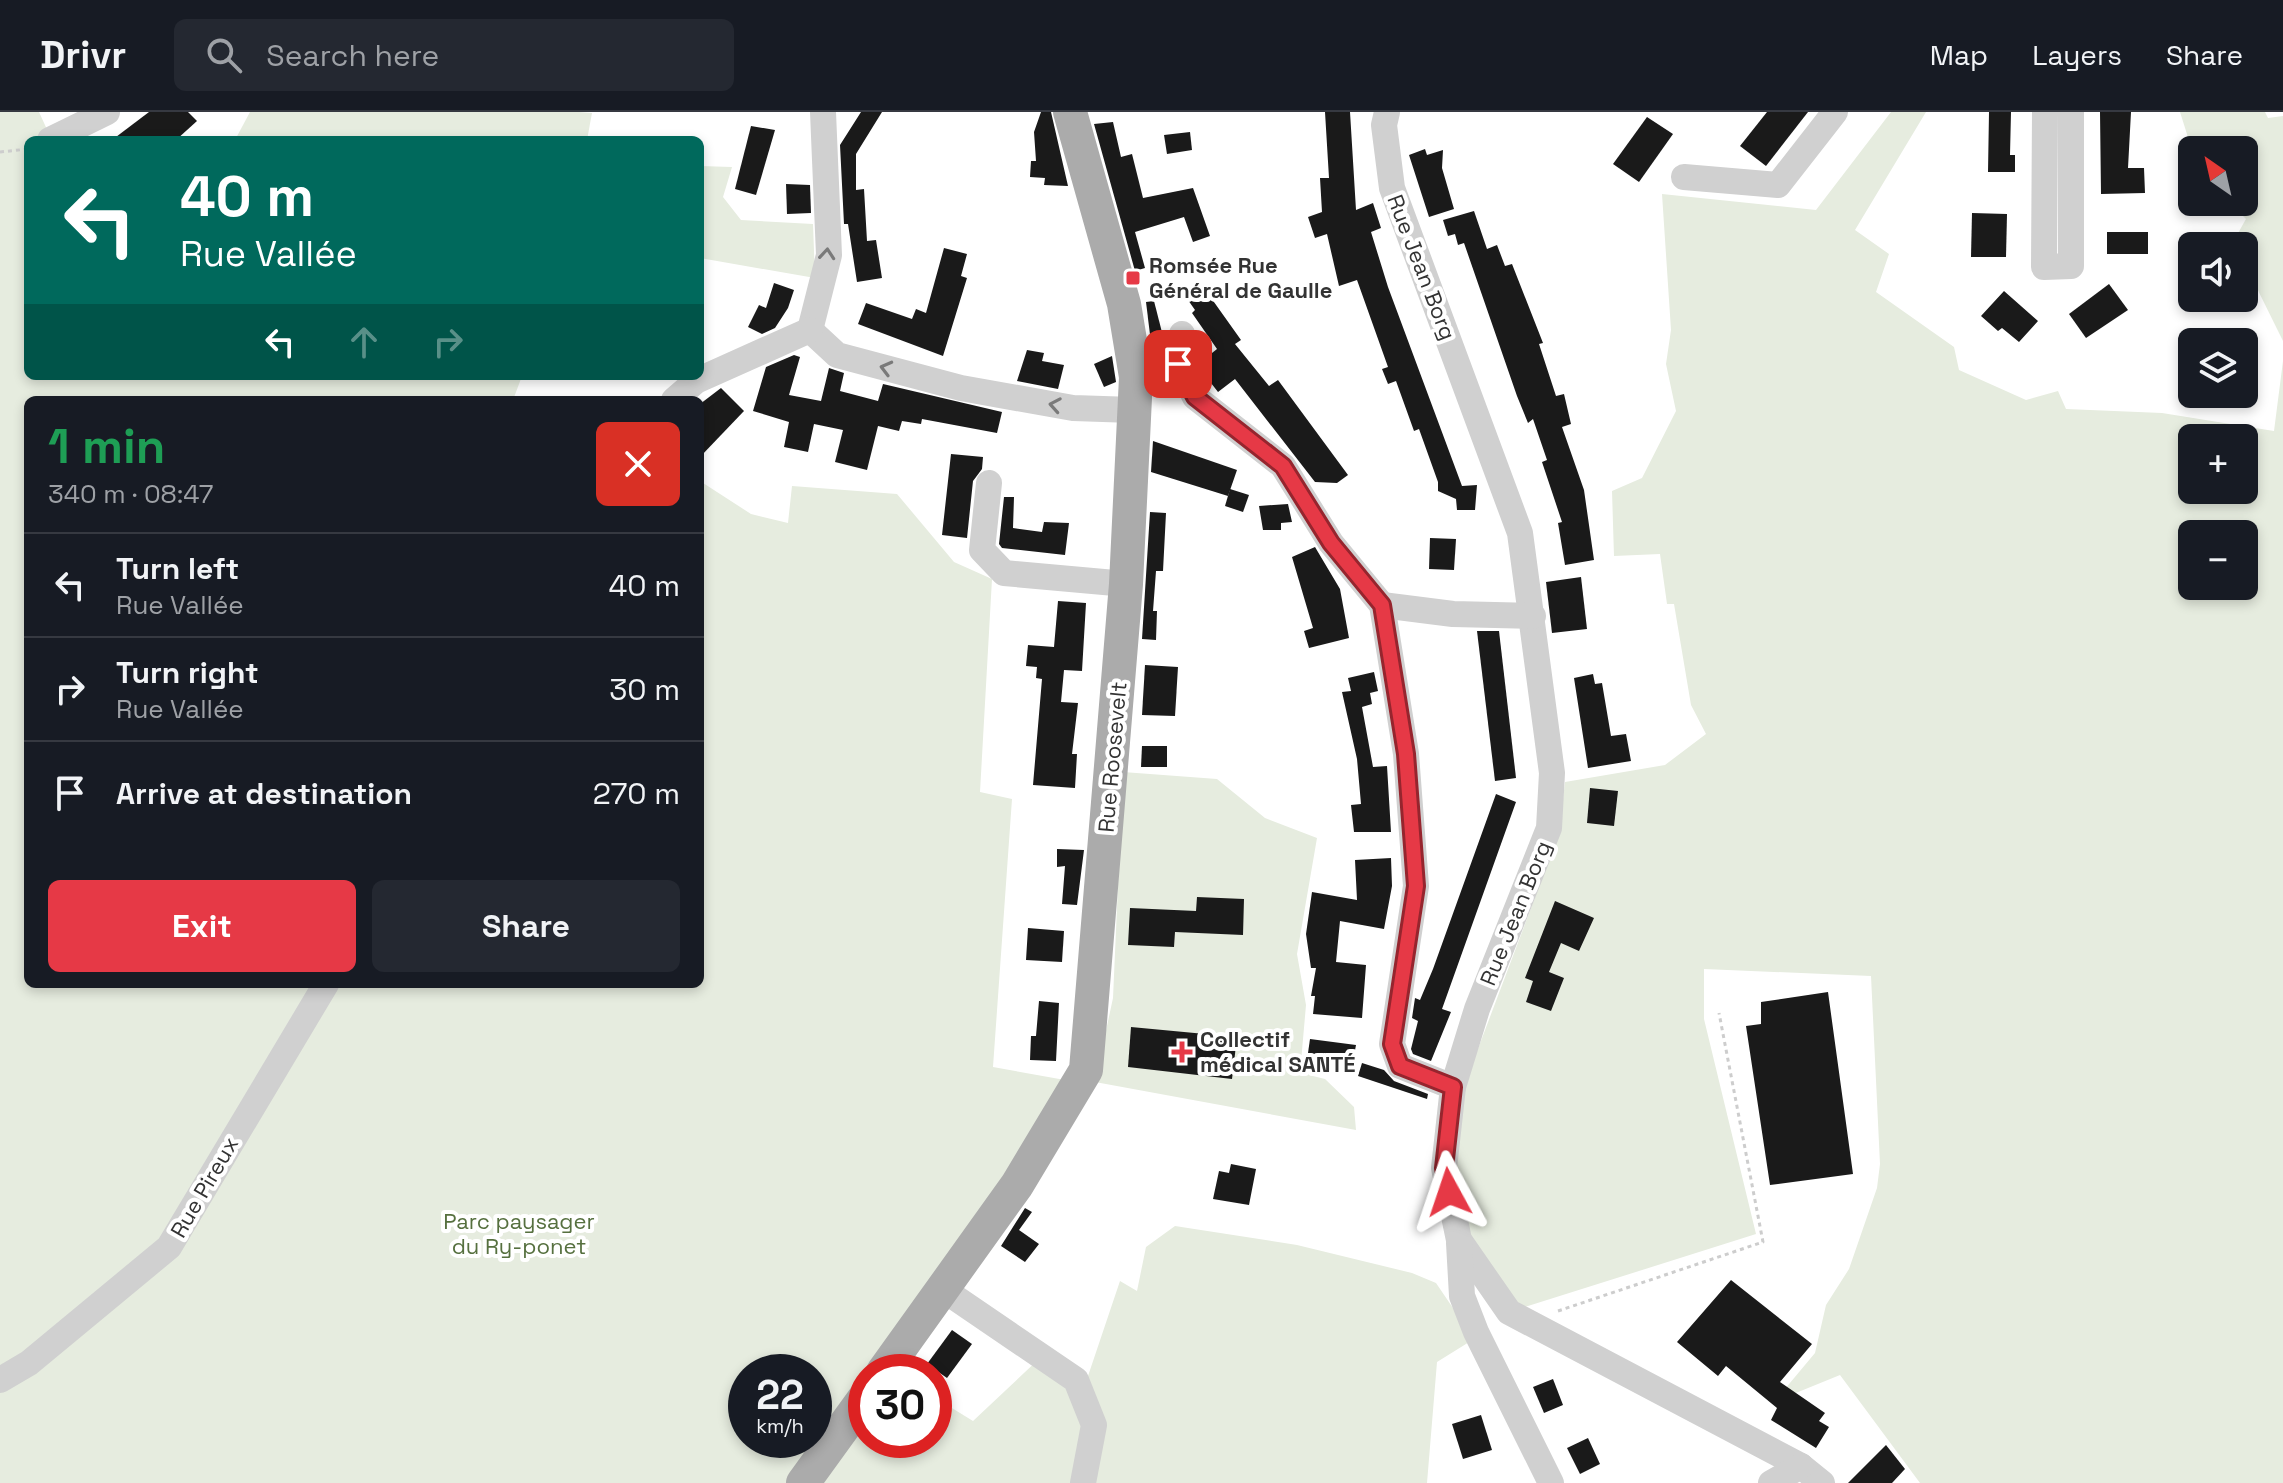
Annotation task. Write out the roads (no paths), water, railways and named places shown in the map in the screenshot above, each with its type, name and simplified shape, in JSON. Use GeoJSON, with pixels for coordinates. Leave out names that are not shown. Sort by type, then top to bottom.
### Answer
{"type":"FeatureCollection","features":[{"type":"Feature","properties":{"kind":"main road","name":"Rue Roosevelt"},"geometry":{"type":"LineString","coordinates":[[896,1354],[1017,1185],[1086,1070],[1126,584],[1136,377],[1124,304],[1070,112]]}},
{"type":"Feature","properties":{"kind":"main road"},"geometry":{"type":"LineString","coordinates":[[803,1483],[848,1421]]}},
{"type":"Feature","properties":{"kind":"street"},"geometry":{"type":"LineString","coordinates":[[58,136],[107,112]]}},
{"type":"Feature","properties":{"kind":"street"},"geometry":{"type":"LineString","coordinates":[[810,330],[829,255],[823,112]]}},
{"type":"Feature","properties":{"kind":"street","name":"Rue Jean Borg"},"geometry":{"type":"LineString","coordinates":[[1387,112],[1384,125],[1392,188],[1520,533],[1552,773],[1549,828],[1477,1009],[1453,1087],[1444,1168],[1459,1240],[1518,1317],[1801,1466],[1822,1483]]}},
{"type":"Feature","properties":{"kind":"street"},"geometry":{"type":"LineString","coordinates":[[1684,177],[1778,185],[1835,112]]}},
{"type":"Feature","properties":{"kind":"street"},"geometry":{"type":"LineString","coordinates":[[2045,112],[2044,267],[2071,266],[2071,112]]}},
{"type":"Feature","properties":{"kind":"street"},"geometry":{"type":"LineString","coordinates":[[704,377],[810,330]]}},
{"type":"Feature","properties":{"kind":"street"},"geometry":{"type":"LineString","coordinates":[[810,330],[837,355],[961,388],[1073,408],[1133,410]]}},
{"type":"Feature","properties":{"kind":"street"},"geometry":{"type":"LineString","coordinates":[[1182,334],[1183,356],[1178,364],[1195,397],[1283,466],[1331,543],[1382,605],[1406,754],[1416,886],[1392,1044],[1400,1066],[1453,1087]]}},
{"type":"Feature","properties":{"kind":"street"},"geometry":{"type":"LineString","coordinates":[[679,396],[698,380]]}},
{"type":"Feature","properties":{"kind":"street"},"geometry":{"type":"LineString","coordinates":[[989,483],[982,550],[1004,573],[1126,584]]}},
{"type":"Feature","properties":{"kind":"street"},"geometry":{"type":"LineString","coordinates":[[1382,605],[1453,614],[1533,616]]}},
{"type":"Feature","properties":{"kind":"street","name":"Rue Pireux"},"geometry":{"type":"LineString","coordinates":[[0,1380],[29,1363],[169,1247],[324,988]]}},
{"type":"Feature","properties":{"kind":"street"},"geometry":{"type":"LineString","coordinates":[[1459,1240],[1462,1296],[1476,1332],[1551,1483]]}},
{"type":"Feature","properties":{"kind":"street"},"geometry":{"type":"LineString","coordinates":[[941,1288],[1076,1380],[1094,1425],[1083,1483]]}},
{"type":"Feature","properties":{"kind":"street"},"geometry":{"type":"LineString","coordinates":[[1476,1332],[1518,1317]]}},
{"type":"Feature","properties":{"kind":"street"},"geometry":{"type":"LineString","coordinates":[[1771,1483],[1801,1466]]}},
{"type":"Feature","properties":{"kind":"place","name":"Romsée Rue Général de Gaulle"},"geometry":{"type":"Point","coordinates":[1133,278]}},
{"type":"Feature","properties":{"kind":"place","name":"Collectif médical SANTÉ"},"geometry":{"type":"Point","coordinates":[1182,1052]}},
{"type":"Feature","properties":{"kind":"park label","name":"Parc paysager du Ry-ponet"},"geometry":{"type":"Point","coordinates":[519,1234]}}]}
